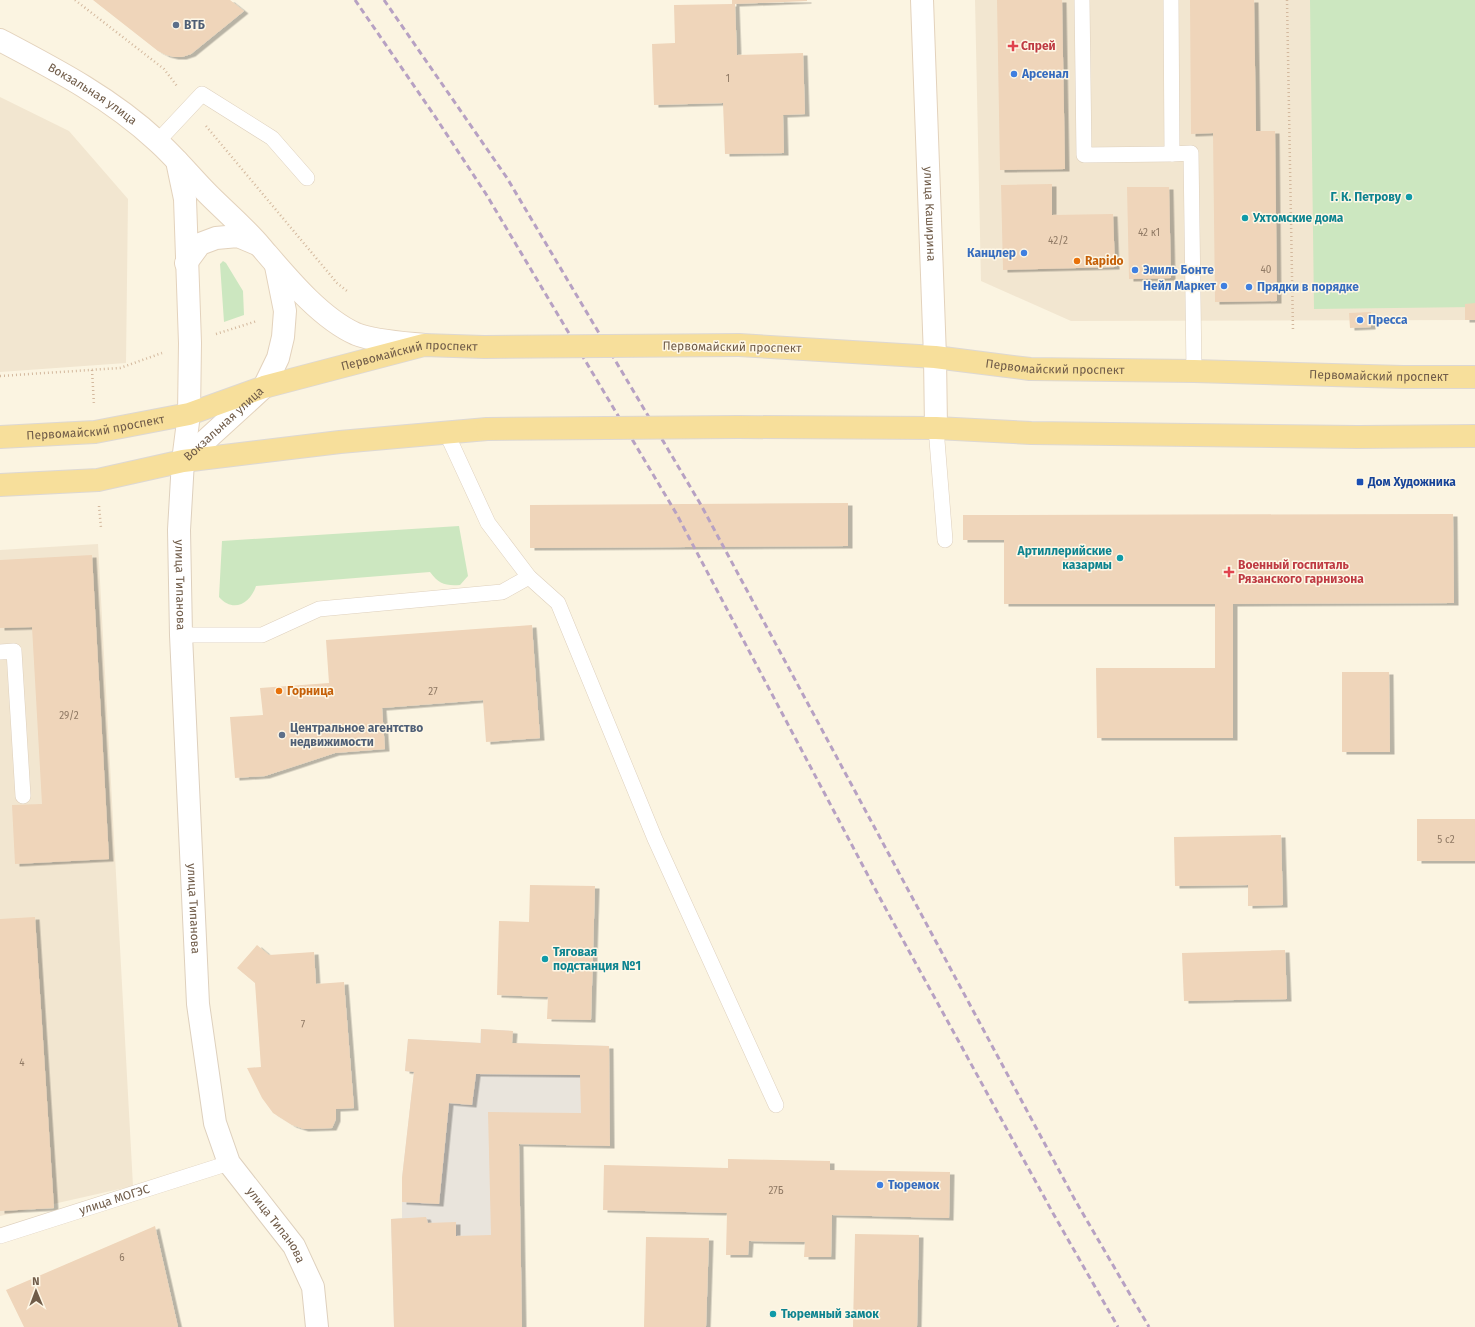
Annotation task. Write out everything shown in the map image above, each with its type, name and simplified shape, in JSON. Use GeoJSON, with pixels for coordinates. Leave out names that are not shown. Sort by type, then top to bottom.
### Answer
{"type":"FeatureCollection","features":[{"type":"Feature","properties":{"kind":"main road","name":"улица Каширина"},"geometry":{"type":"LineString","coordinates":[[922,0],[935,357],[936,428]]}},
{"type":"Feature","properties":{"kind":"main road","name":"Вокзальная улица"},"geometry":{"type":"LineString","coordinates":[[0,40],[53,68],[128,115],[177,160],[208,194],[260,246],[276,266],[335,323],[357,334],[385,340],[424,345]]}},
{"type":"Feature","properties":{"kind":"main road","name":"Вокзальная улица"},"geometry":{"type":"LineString","coordinates":[[177,160],[185,199],[186,263],[190,343],[189,414],[183,461]]}},
{"type":"Feature","properties":{"kind":"main road","name":"Вокзальная улица"},"geometry":{"type":"LineString","coordinates":[[186,263],[200,244],[216,238],[238,236],[260,246]]}},
{"type":"Feature","properties":{"kind":"main road","name":"Вокзальная улица"},"geometry":{"type":"LineString","coordinates":[[183,461],[264,387],[278,358],[283,337],[285,311],[276,266]]}},
{"type":"Feature","properties":{"kind":"main road","name":"Первомайский проспект"},"geometry":{"type":"LineString","coordinates":[[0,437],[95,432],[189,414],[264,387],[424,345],[484,347],[739,345],[935,357],[1030,369],[1194,371],[1403,377],[1475,377]]}},
{"type":"Feature","properties":{"kind":"main road"},"geometry":{"type":"LineString","coordinates":[[0,486],[98,480],[183,461],[340,442],[487,429],[738,427],[936,428],[1031,433],[1358,437],[1475,436]]}},
{"type":"Feature","properties":{"kind":"main road","name":"улица Типанова"},"geometry":{"type":"LineString","coordinates":[[183,461],[179,530],[181,635],[198,1004],[216,1122],[229,1163],[294,1246],[313,1287],[316,1327]]}},
{"type":"Feature","properties":{"kind":"lane"},"geometry":{"type":"LineString","coordinates":[[1082,0],[1084,155],[1191,153],[1195,332],[1194,371]]}},
{"type":"Feature","properties":{"kind":"lane"},"geometry":{"type":"LineString","coordinates":[[1171,0],[1172,154]]}},
{"type":"Feature","properties":{"kind":"lane"},"geometry":{"type":"LineString","coordinates":[[158,141],[202,94],[272,138],[308,178]]}},
{"type":"Feature","properties":{"kind":"lane"},"geometry":{"type":"LineString","coordinates":[[936,428],[945,540]]}},
{"type":"Feature","properties":{"kind":"lane"},"geometry":{"type":"LineString","coordinates":[[446,432],[488,522],[529,577],[558,604],[655,838],[776,1104]]}},
{"type":"Feature","properties":{"kind":"lane"},"geometry":{"type":"LineString","coordinates":[[181,635],[262,635],[319,609],[502,592],[529,577]]}},
{"type":"Feature","properties":{"kind":"lane"},"geometry":{"type":"LineString","coordinates":[[0,652],[14,651],[23,796]]}},
{"type":"Feature","properties":{"kind":"lane","name":"улица МОГЭС"},"geometry":{"type":"LineString","coordinates":[[0,1236],[229,1163]]}},
{"type":"Feature","properties":{"kind":"path"},"geometry":{"type":"LineString","coordinates":[[75,0],[164,68],[208,128],[337,283],[347,291]]}},
{"type":"Feature","properties":{"kind":"path"},"geometry":{"type":"LineString","coordinates":[[1287,0],[1293,331]]}},
{"type":"Feature","properties":{"kind":"shaded area"},"geometry":{"type":"Polygon","coordinates":[[[975,0],[1475,0],[1475,320],[1071,321],[981,281],[975,0]]]}},
{"type":"Feature","properties":{"kind":"shaded area"},"geometry":{"type":"Polygon","coordinates":[[[0,97],[69,131],[128,199],[126,363],[0,372],[0,97]]]}},
{"type":"Feature","properties":{"kind":"shaded area"},"geometry":{"type":"Polygon","coordinates":[[[98,544],[133,1186],[0,1216],[0,550],[98,544]]]}},
{"type":"Feature","properties":{"kind":"shaded area"},"geometry":{"type":"Polygon","coordinates":[[[481,1029],[513,1031],[512,1043],[609,1046],[610,1146],[519,1144],[522,1327],[394,1327],[391,1219],[402,1218],[402,1178],[414,1073],[405,1071],[408,1039],[480,1043],[481,1029]]]}},
{"type":"Feature","properties":{"kind":"green space"},"geometry":{"type":"Polygon","coordinates":[[[1310,0],[1475,0],[1475,307],[1314,309],[1310,0]]]}},
{"type":"Feature","properties":{"kind":"green space"},"geometry":{"type":"Polygon","coordinates":[[[223,261],[226,263],[243,291],[244,315],[224,322],[220,264],[223,261]]]}},
{"type":"Feature","properties":{"kind":"green space"},"geometry":{"type":"Polygon","coordinates":[[[459,526],[468,576],[460,585],[450,585],[439,582],[430,572],[256,586],[250,598],[245,602],[235,605],[230,605],[224,602],[219,597],[222,541],[459,526]]]}},
{"type":"Feature","properties":{"kind":"building"},"geometry":{"type":"Polygon","coordinates":[[[93,0],[230,0],[244,11],[191,54],[182,57],[174,57],[158,51],[93,0]]]}},
{"type":"Feature","properties":{"kind":"building"},"geometry":{"type":"Polygon","coordinates":[[[732,0],[807,0],[735,4],[737,55],[803,53],[805,114],[783,115],[784,153],[725,154],[723,103],[654,105],[652,44],[675,43],[674,5],[732,4],[732,0]]]}},
{"type":"Feature","properties":{"kind":"building"},"geometry":{"type":"Polygon","coordinates":[[[997,0],[1062,0],[1065,169],[1000,170],[997,0]]]}},
{"type":"Feature","properties":{"kind":"building","name":"Ухтомские дома"},"geometry":{"type":"Polygon","coordinates":[[[1190,0],[1254,0],[1256,131],[1275,131],[1277,301],[1215,302],[1213,133],[1191,134],[1190,0]]]}},
{"type":"Feature","properties":{"kind":"building"},"geometry":{"type":"Polygon","coordinates":[[[1052,184],[1052,215],[1113,214],[1115,267],[1003,270],[1001,185],[1052,184]]]}},
{"type":"Feature","properties":{"kind":"building"},"geometry":{"type":"Polygon","coordinates":[[[1127,187],[1169,187],[1171,278],[1129,279],[1127,187]]]}},
{"type":"Feature","properties":{"kind":"building"},"geometry":{"type":"Polygon","coordinates":[[[1475,303],[1475,320],[1465,320],[1465,304],[1475,303]]]}},
{"type":"Feature","properties":{"kind":"building","name":"Пресса"},"geometry":{"type":"Polygon","coordinates":[[[1371,312],[1371,327],[1350,328],[1349,313],[1371,312]]]}},
{"type":"Feature","properties":{"kind":"building"},"geometry":{"type":"Polygon","coordinates":[[[848,503],[848,546],[530,548],[530,505],[848,503]]]}},
{"type":"Feature","properties":{"kind":"building","name":"Военный госпиталь Рязанского гарнизона"},"geometry":{"type":"Polygon","coordinates":[[[1453,514],[1454,603],[1233,604],[1233,738],[1097,738],[1096,668],[1215,668],[1215,604],[1004,604],[1004,540],[963,540],[963,515],[1453,514]]]}},
{"type":"Feature","properties":{"kind":"building"},"geometry":{"type":"Polygon","coordinates":[[[92,555],[109,859],[15,864],[12,805],[42,804],[32,627],[0,628],[0,560],[92,555]]]}},
{"type":"Feature","properties":{"kind":"building"},"geometry":{"type":"Polygon","coordinates":[[[532,625],[540,738],[486,742],[483,700],[382,708],[385,749],[335,753],[265,776],[235,778],[230,717],[263,715],[260,688],[329,683],[326,640],[532,625]]]}},
{"type":"Feature","properties":{"kind":"building"},"geometry":{"type":"Polygon","coordinates":[[[1342,672],[1389,672],[1390,752],[1342,752],[1342,672]]]}},
{"type":"Feature","properties":{"kind":"building"},"geometry":{"type":"Polygon","coordinates":[[[1417,819],[1475,819],[1475,861],[1417,861],[1417,819]]]}},
{"type":"Feature","properties":{"kind":"building"},"geometry":{"type":"Polygon","coordinates":[[[1281,835],[1283,905],[1248,906],[1248,885],[1175,886],[1174,837],[1281,835]]]}},
{"type":"Feature","properties":{"kind":"building","name":"Тяговая подстанция №1"},"geometry":{"type":"Polygon","coordinates":[[[530,885],[595,886],[591,1020],[547,1019],[548,997],[497,995],[499,921],[529,922],[530,885]]]}},
{"type":"Feature","properties":{"kind":"building"},"geometry":{"type":"Polygon","coordinates":[[[35,917],[54,1208],[0,1211],[0,919],[35,917]]]}},
{"type":"Feature","properties":{"kind":"building"},"geometry":{"type":"Polygon","coordinates":[[[257,945],[269,955],[314,952],[316,984],[344,982],[354,1108],[336,1109],[336,1119],[332,1128],[304,1129],[292,1125],[273,1113],[262,1098],[247,1068],[261,1067],[255,983],[237,968],[257,945]]]}},
{"type":"Feature","properties":{"kind":"building"},"geometry":{"type":"Polygon","coordinates":[[[1285,950],[1287,999],[1184,1001],[1182,953],[1285,950]]]}},
{"type":"Feature","properties":{"kind":"building"},"geometry":{"type":"Polygon","coordinates":[[[481,1029],[513,1031],[512,1043],[609,1046],[610,1146],[519,1144],[522,1327],[394,1327],[391,1219],[426,1217],[428,1223],[456,1222],[456,1236],[491,1235],[488,1112],[581,1113],[580,1075],[476,1074],[472,1105],[449,1103],[439,1204],[402,1202],[402,1178],[414,1072],[405,1071],[408,1039],[481,1043],[481,1029]]]}},
{"type":"Feature","properties":{"kind":"building"},"geometry":{"type":"Polygon","coordinates":[[[728,1159],[830,1161],[830,1170],[950,1172],[949,1218],[832,1215],[831,1257],[804,1257],[805,1242],[749,1241],[748,1255],[726,1255],[727,1213],[603,1210],[604,1165],[728,1168],[728,1159]]]}},
{"type":"Feature","properties":{"kind":"building"},"geometry":{"type":"Polygon","coordinates":[[[155,1226],[178,1327],[24,1327],[6,1290],[155,1226]]]}},
{"type":"Feature","properties":{"kind":"building"},"geometry":{"type":"Polygon","coordinates":[[[855,1234],[919,1235],[917,1327],[853,1327],[855,1234]]]}},
{"type":"Feature","properties":{"kind":"building"},"geometry":{"type":"Polygon","coordinates":[[[646,1237],[709,1238],[706,1327],[644,1327],[646,1237]]]}},
{"type":"Feature","properties":{"kind":"railway"},"geometry":{"type":"LineString","coordinates":[[355,0],[486,194],[676,513],[881,900],[1054,1215],[1118,1327]]}},
{"type":"Feature","properties":{"kind":"railway"},"geometry":{"type":"LineString","coordinates":[[384,0],[507,178],[701,505],[1075,1200],[1149,1327]]}},
{"type":"Feature","properties":{"kind":"place","name":"ВТБ"},"geometry":{"type":"Point","coordinates":[176,25]}},
{"type":"Feature","properties":{"kind":"place","name":"Спрей"},"geometry":{"type":"Point","coordinates":[1013,46]}},
{"type":"Feature","properties":{"kind":"place","name":"Арсенал"},"geometry":{"type":"Point","coordinates":[1014,74]}},
{"type":"Feature","properties":{"kind":"place","name":"Г. К. Петрову"},"geometry":{"type":"Point","coordinates":[1409,197]}},
{"type":"Feature","properties":{"kind":"place","name":"Ухтомские дома"},"geometry":{"type":"Point","coordinates":[1245,218]}},
{"type":"Feature","properties":{"kind":"place","name":"Канцлер"},"geometry":{"type":"Point","coordinates":[1024,253]}},
{"type":"Feature","properties":{"kind":"place","name":"Rapido"},"geometry":{"type":"Point","coordinates":[1077,261]}},
{"type":"Feature","properties":{"kind":"place","name":"Эмиль Бонте"},"geometry":{"type":"Point","coordinates":[1135,270]}},
{"type":"Feature","properties":{"kind":"place","name":"Нейл Маркет"},"geometry":{"type":"Point","coordinates":[1224,286]}},
{"type":"Feature","properties":{"kind":"place","name":"Прядки в порядке"},"geometry":{"type":"Point","coordinates":[1249,287]}},
{"type":"Feature","properties":{"kind":"place","name":"Пресса"},"geometry":{"type":"Point","coordinates":[1360,320]}},
{"type":"Feature","properties":{"kind":"place","name":"Дом Художника"},"geometry":{"type":"Point","coordinates":[1360,482]}},
{"type":"Feature","properties":{"kind":"place","name":"Артиллерийские казармы"},"geometry":{"type":"Point","coordinates":[1120,558]}},
{"type":"Feature","properties":{"kind":"place","name":"Военный госпиталь Рязанского гарнизона"},"geometry":{"type":"Point","coordinates":[1229,572]}},
{"type":"Feature","properties":{"kind":"place","name":"Горница"},"geometry":{"type":"Point","coordinates":[279,691]}},
{"type":"Feature","properties":{"kind":"place","name":"Центральное агентство недвижимости"},"geometry":{"type":"Point","coordinates":[282,735]}},
{"type":"Feature","properties":{"kind":"place","name":"Тяговая подстанция №1"},"geometry":{"type":"Point","coordinates":[545,959]}},
{"type":"Feature","properties":{"kind":"place","name":"Тюремок"},"geometry":{"type":"Point","coordinates":[880,1185]}},
{"type":"Feature","properties":{"kind":"place","name":"Тюремный замок"},"geometry":{"type":"Point","coordinates":[773,1314]}}]}
